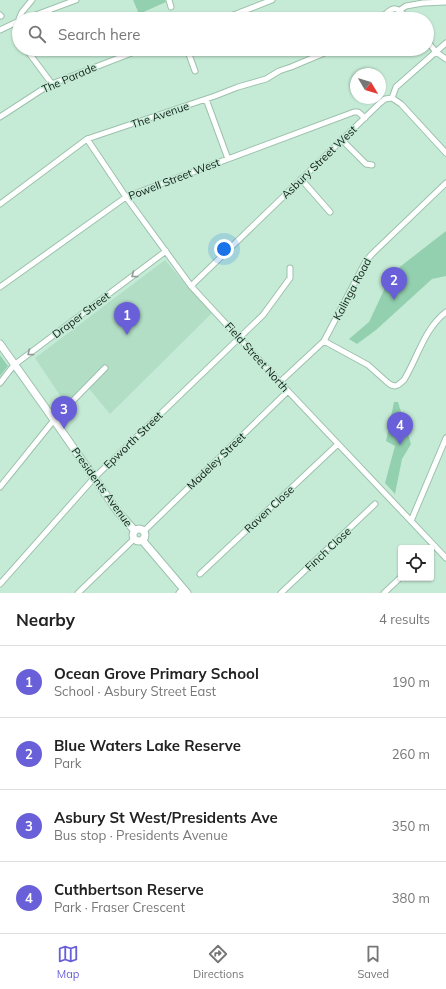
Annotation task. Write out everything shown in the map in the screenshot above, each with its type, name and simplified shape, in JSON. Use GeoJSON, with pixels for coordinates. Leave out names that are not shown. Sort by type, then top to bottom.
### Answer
{"type":"FeatureCollection","features":[{"type":"Feature","properties":{"kind":"street"},"geometry":{"type":"LineString","coordinates":[[22,12],[32,0]]}},
{"type":"Feature","properties":{"kind":"street"},"geometry":{"type":"LineString","coordinates":[[44,12],[76,0]]}},
{"type":"Feature","properties":{"kind":"street"},"geometry":{"type":"LineString","coordinates":[[169,0],[171,7]]}},
{"type":"Feature","properties":{"kind":"street"},"geometry":{"type":"LineString","coordinates":[[241,12],[272,0]]}},
{"type":"Feature","properties":{"kind":"street"},"geometry":{"type":"LineString","coordinates":[[388,12],[390,10],[411,5],[446,2]]}},
{"type":"Feature","properties":{"kind":"street"},"geometry":{"type":"LineString","coordinates":[[397,9],[400,12]]}},
{"type":"Feature","properties":{"kind":"street"},"geometry":{"type":"LineString","coordinates":[[0,30],[12,24]]}},
{"type":"Feature","properties":{"kind":"street","name":"Asbury Street West"},"geometry":{"type":"LineString","coordinates":[[436,52],[446,43]]}},
{"type":"Feature","properties":{"kind":"street"},"geometry":{"type":"LineString","coordinates":[[434,50],[446,59]]}},
{"type":"Feature","properties":{"kind":"street"},"geometry":{"type":"LineString","coordinates":[[31,56],[52,84]]}},
{"type":"Feature","properties":{"kind":"street","name":"The Parade"},"geometry":{"type":"LineString","coordinates":[[0,117],[52,84],[124,56]]}},
{"type":"Feature","properties":{"kind":"street"},"geometry":{"type":"LineString","coordinates":[[189,56],[194,71]]}},
{"type":"Feature","properties":{"kind":"street","name":"The Avenue"},"geometry":{"type":"LineString","coordinates":[[0,204],[87,139],[238,87],[266,79],[279,71],[317,56]]}},
{"type":"Feature","properties":{"kind":"street","name":"Asbury Street West"},"geometry":{"type":"LineString","coordinates":[[191,286],[385,99],[392,98],[396,87],[431,56]]}},
{"type":"Feature","properties":{"kind":"street"},"geometry":{"type":"LineString","coordinates":[[392,98],[401,104],[446,153]]}},
{"type":"Feature","properties":{"kind":"street"},"geometry":{"type":"LineString","coordinates":[[206,99],[228,159]]}},
{"type":"Feature","properties":{"kind":"street","name":"Powell Street West"},"geometry":{"type":"LineString","coordinates":[[0,287],[126,197],[354,112],[358,112],[365,118]]}},
{"type":"Feature","properties":{"kind":"street","name":"Field Street North"},"geometry":{"type":"LineString","coordinates":[[87,139],[126,197],[191,286],[411,521],[431,545]]}},
{"type":"Feature","properties":{"kind":"street"},"geometry":{"type":"LineString","coordinates":[[342,140],[366,164],[372,165]]}},
{"type":"Feature","properties":{"kind":"street"},"geometry":{"type":"LineString","coordinates":[[301,179],[330,212]]}},
{"type":"Feature","properties":{"kind":"street","name":"Kalinga Road"},"geometry":{"type":"LineString","coordinates":[[280,382],[324,341],[366,262],[378,248],[446,183]]}},
{"type":"Feature","properties":{"kind":"street","name":"Draper Street"},"geometry":{"type":"LineString","coordinates":[[0,383],[14,365],[166,251]]}},
{"type":"Feature","properties":{"kind":"street","name":"Epworth Street"},"geometry":{"type":"LineString","coordinates":[[0,584],[94,478],[263,315],[290,278],[290,268]]}},
{"type":"Feature","properties":{"kind":"street"},"geometry":{"type":"LineString","coordinates":[[324,341],[368,365],[387,382],[395,386],[404,380],[426,335],[446,312]]}},
{"type":"Feature","properties":{"kind":"street","name":"Presidents Avenue"},"geometry":{"type":"LineString","coordinates":[[0,344],[118,512],[135,531]]}},
{"type":"Feature","properties":{"kind":"street"},"geometry":{"type":"LineString","coordinates":[[0,487],[54,420],[105,368]]}},
{"type":"Feature","properties":{"kind":"street","name":"Madeley Street"},"geometry":{"type":"LineString","coordinates":[[143,532],[288,391]]}},
{"type":"Feature","properties":{"kind":"street"},"geometry":{"type":"LineString","coordinates":[[411,521],[446,438]]}},
{"type":"Feature","properties":{"kind":"street","name":"Raven Close"},"geometry":{"type":"LineString","coordinates":[[200,574],[338,444]]}},
{"type":"Feature","properties":{"kind":"street","name":"Finch Close"},"geometry":{"type":"LineString","coordinates":[[281,593],[375,504]]}},
{"type":"Feature","properties":{"kind":"street"},"geometry":{"type":"LineString","coordinates":[[78,593],[134,539],[133,535],[135,531],[139,530],[143,532],[144,536],[142,540]]}},
{"type":"Feature","properties":{"kind":"street"},"geometry":{"type":"LineString","coordinates":[[134,539],[138,541],[142,540]]}},
{"type":"Feature","properties":{"kind":"street"},"geometry":{"type":"LineString","coordinates":[[142,540],[183,592]]}},
{"type":"Feature","properties":{"kind":"street","name":"Field Street North"},"geometry":{"type":"LineString","coordinates":[[434,548],[446,558]]}},
{"type":"Feature","properties":{"kind":"street"},"geometry":{"type":"LineString","coordinates":[[384,593],[398,580]]}},
{"type":"Feature","properties":{"kind":"shaded area"},"geometry":{"type":"Polygon","coordinates":[[[133,0],[165,0],[166,2],[144,12],[138,12],[133,0]]]}},
{"type":"Feature","properties":{"kind":"shaded area"},"geometry":{"type":"Polygon","coordinates":[[[446,231],[446,276],[432,279],[376,330],[357,344],[349,339],[369,322],[392,273],[446,231]]]}},
{"type":"Feature","properties":{"kind":"shaded area"},"geometry":{"type":"Polygon","coordinates":[[[165,260],[212,313],[110,414],[86,385],[65,403],[35,358],[165,260]]]}},
{"type":"Feature","properties":{"kind":"shaded area"},"geometry":{"type":"Polygon","coordinates":[[[0,355],[8,366],[0,376],[0,355]]]}},
{"type":"Feature","properties":{"kind":"shaded area"},"geometry":{"type":"Polygon","coordinates":[[[394,402],[398,402],[411,444],[402,459],[395,494],[385,483],[395,446],[386,441],[394,402]]]}},
{"type":"Feature","properties":{"kind":"place","name":"Blue Waters Lake Reserve"},"geometry":{"type":"Point","coordinates":[394,300]}},
{"type":"Feature","properties":{"kind":"place","name":"Ocean Grove Primary School"},"geometry":{"type":"Point","coordinates":[127,335]}},
{"type":"Feature","properties":{"kind":"place","name":"Asbury St West/Presidents Ave"},"geometry":{"type":"Point","coordinates":[64,429]}},
{"type":"Feature","properties":{"kind":"place","name":"Cuthbertson Reserve"},"geometry":{"type":"Point","coordinates":[400,445]}}]}
